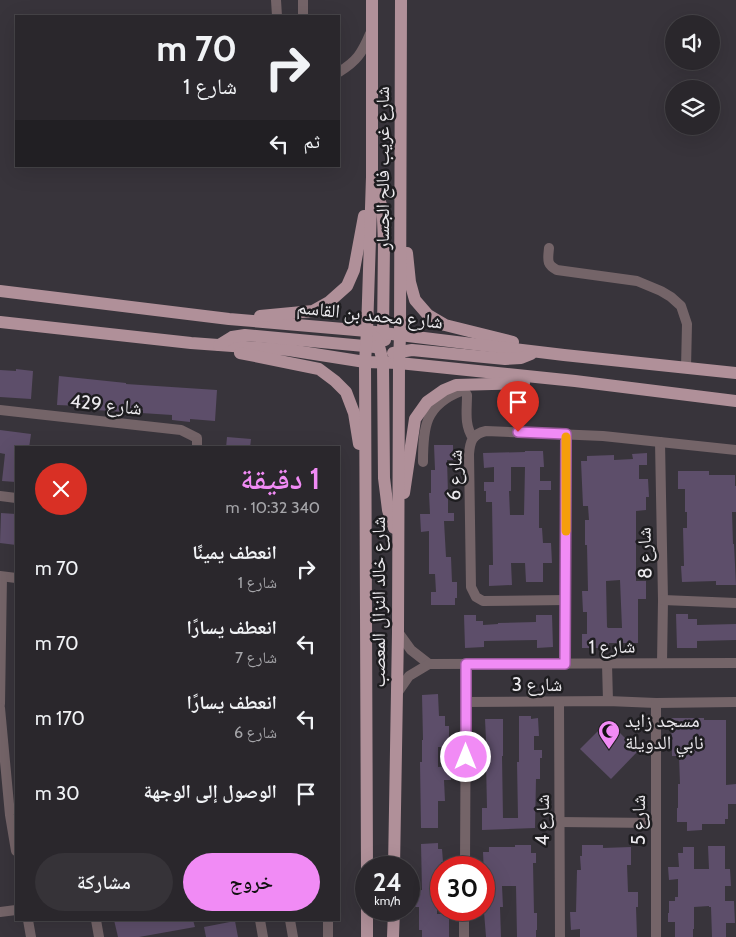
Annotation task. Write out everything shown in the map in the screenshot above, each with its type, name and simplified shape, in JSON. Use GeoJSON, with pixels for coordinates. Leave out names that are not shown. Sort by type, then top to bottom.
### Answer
{"type":"FeatureCollection","features":[{"type":"Feature","properties":{"kind":"main road","name":"شارع غريب فالح الجسار"},"geometry":{"type":"LineString","coordinates":[[367,332],[372,177],[372,0]]}},
{"type":"Feature","properties":{"kind":"main road","name":"شارع غريب فالح الجسار"},"geometry":{"type":"LineString","coordinates":[[400,336],[401,0]]}},
{"type":"Feature","properties":{"kind":"main road"},"geometry":{"type":"LineString","coordinates":[[229,319],[313,311],[329,302],[347,286],[354,270],[372,177]]}},
{"type":"Feature","properties":{"kind":"main road"},"geometry":{"type":"LineString","coordinates":[[372,177],[381,205],[384,244],[384,478],[388,510],[397,537]]}},
{"type":"Feature","properties":{"kind":"main road"},"geometry":{"type":"LineString","coordinates":[[400,181],[410,282],[415,300],[428,315],[445,325],[564,355]]}},
{"type":"Feature","properties":{"kind":"main road","name":"شارع محمد بن القاسم"},"geometry":{"type":"LineString","coordinates":[[0,290],[229,319],[367,332]]}},
{"type":"Feature","properties":{"kind":"main road"},"geometry":{"type":"LineString","coordinates":[[0,322],[191,343],[289,350],[365,362],[385,351],[412,350],[505,359],[521,358],[536,352]]}},
{"type":"Feature","properties":{"kind":"main road","name":"شارع خالد النزال المعصب"},"geometry":{"type":"LineString","coordinates":[[367,332],[385,351]]}},
{"type":"Feature","properties":{"kind":"main road"},"geometry":{"type":"LineString","coordinates":[[219,345],[232,338],[245,335],[385,351],[575,382],[736,401]]}},
{"type":"Feature","properties":{"kind":"main road","name":"شارع محمد بن القاسم"},"geometry":{"type":"LineString","coordinates":[[400,336],[736,373]]}},
{"type":"Feature","properties":{"kind":"main road","name":"شارع خالد النزال المعصب"},"geometry":{"type":"LineString","coordinates":[[367,856],[365,362],[385,351],[400,336]]}},
{"type":"Feature","properties":{"kind":"main road"},"geometry":{"type":"LineString","coordinates":[[191,343],[319,369],[335,381],[346,392],[354,413],[366,496]]}},
{"type":"Feature","properties":{"kind":"main road"},"geometry":{"type":"LineString","coordinates":[[397,537],[415,419],[427,402],[444,390],[456,385],[575,382]]}},
{"type":"Feature","properties":{"kind":"main road","name":"شارع خالد النزال المعصب"},"geometry":{"type":"LineString","coordinates":[[394,856],[398,632],[397,537]]}},
{"type":"Feature","properties":{"kind":"main road"},"geometry":{"type":"LineString","coordinates":[[367,921],[367,937]]}},
{"type":"Feature","properties":{"kind":"main road"},"geometry":{"type":"LineString","coordinates":[[393,937],[394,921]]}},
{"type":"Feature","properties":{"kind":"street"},"geometry":{"type":"LineString","coordinates":[[276,0],[276,15]]}},
{"type":"Feature","properties":{"kind":"street"},"geometry":{"type":"LineString","coordinates":[[303,0],[303,15]]}},
{"type":"Feature","properties":{"kind":"street"},"geometry":{"type":"LineString","coordinates":[[340,71],[349,66],[362,53],[372,31]]}},
{"type":"Feature","properties":{"kind":"street"},"geometry":{"type":"LineString","coordinates":[[549,248],[548,262],[557,270],[637,281],[661,290],[671,297],[681,306],[687,324],[686,368]]}},
{"type":"Feature","properties":{"kind":"street"},"geometry":{"type":"LineString","coordinates":[[423,462],[425,432],[429,416],[443,399],[461,391],[467,395],[467,424],[473,438]]}},
{"type":"Feature","properties":{"kind":"street","name":"شارع 429"},"geometry":{"type":"LineString","coordinates":[[0,410],[181,430],[197,438],[197,446]]}},
{"type":"Feature","properties":{"kind":"street","name":"شارع 6"},"geometry":{"type":"LineString","coordinates":[[566,600],[483,601],[476,597],[471,588],[469,454],[470,445],[478,432],[602,436],[736,450]]}},
{"type":"Feature","properties":{"kind":"street"},"geometry":{"type":"LineString","coordinates":[[565,664],[566,434]]}},
{"type":"Feature","properties":{"kind":"street","name":"شارع 8"},"geometry":{"type":"LineString","coordinates":[[660,442],[663,600],[662,663]]}},
{"type":"Feature","properties":{"kind":"street"},"geometry":{"type":"LineString","coordinates":[[0,496],[15,498]]}},
{"type":"Feature","properties":{"kind":"street"},"geometry":{"type":"LineString","coordinates":[[15,578],[1,576],[0,706],[5,815],[15,848]]}},
{"type":"Feature","properties":{"kind":"street"},"geometry":{"type":"LineString","coordinates":[[663,600],[736,603]]}},
{"type":"Feature","properties":{"kind":"street"},"geometry":{"type":"LineString","coordinates":[[396,695],[409,676],[429,664],[411,650],[398,632]]}},
{"type":"Feature","properties":{"kind":"street","name":"شارع 1"},"geometry":{"type":"LineString","coordinates":[[429,664],[736,663]]}},
{"type":"Feature","properties":{"kind":"street"},"geometry":{"type":"LineString","coordinates":[[465,856],[466,664]]}},
{"type":"Feature","properties":{"kind":"street"},"geometry":{"type":"LineString","coordinates":[[606,664],[608,701]]}},
{"type":"Feature","properties":{"kind":"street","name":"شارع 3"},"geometry":{"type":"LineString","coordinates":[[466,702],[736,702]]}},
{"type":"Feature","properties":{"kind":"street","name":"شارع 4"},"geometry":{"type":"LineString","coordinates":[[558,702],[560,937]]}},
{"type":"Feature","properties":{"kind":"street","name":"شارع 5"},"geometry":{"type":"LineString","coordinates":[[656,703],[656,937]]}},
{"type":"Feature","properties":{"kind":"street"},"geometry":{"type":"LineString","coordinates":[[559,822],[655,823]]}},
{"type":"Feature","properties":{"kind":"street"},"geometry":{"type":"LineString","coordinates":[[0,912],[15,910]]}},
{"type":"Feature","properties":{"kind":"street"},"geometry":{"type":"LineString","coordinates":[[28,921],[31,937]]}},
{"type":"Feature","properties":{"kind":"street"},"geometry":{"type":"LineString","coordinates":[[96,921],[99,937]]}},
{"type":"Feature","properties":{"kind":"street"},"geometry":{"type":"LineString","coordinates":[[260,921],[263,937]]}},
{"type":"Feature","properties":{"kind":"street"},"geometry":{"type":"LineString","coordinates":[[290,921],[293,937]]}},
{"type":"Feature","properties":{"kind":"street"},"geometry":{"type":"LineString","coordinates":[[328,921],[328,937]]}},
{"type":"Feature","properties":{"kind":"street"},"geometry":{"type":"LineString","coordinates":[[464,921],[464,937]]}},
{"type":"Feature","properties":{"kind":"building"},"geometry":{"type":"Polygon","coordinates":[[[16,369],[33,371],[31,399],[0,397],[0,370],[16,371],[16,369]]]}},
{"type":"Feature","properties":{"kind":"building"},"geometry":{"type":"Polygon","coordinates":[[[59,376],[126,384],[217,390],[215,421],[190,419],[190,422],[172,420],[172,415],[80,409],[80,406],[57,405],[59,376]]]}},
{"type":"Feature","properties":{"kind":"building"},"geometry":{"type":"Polygon","coordinates":[[[0,430],[31,434],[29,446],[15,446],[15,482],[2,481],[5,454],[0,453],[0,430]]]}},
{"type":"Feature","properties":{"kind":"building"},"geometry":{"type":"Polygon","coordinates":[[[227,437],[251,439],[250,446],[226,446],[227,437]]]}},
{"type":"Feature","properties":{"kind":"building"},"geometry":{"type":"Polygon","coordinates":[[[434,445],[453,445],[453,460],[447,460],[448,513],[454,513],[454,521],[444,521],[446,557],[451,557],[452,582],[457,582],[455,605],[431,605],[431,592],[436,592],[435,574],[429,574],[429,531],[421,532],[420,514],[430,514],[431,470],[435,470],[434,445]]]}},
{"type":"Feature","properties":{"kind":"building"},"geometry":{"type":"Polygon","coordinates":[[[543,451],[544,467],[540,467],[540,481],[551,481],[551,490],[539,490],[539,528],[542,528],[543,543],[551,543],[552,563],[543,563],[543,582],[526,582],[525,563],[511,563],[512,585],[489,586],[489,565],[493,565],[492,502],[486,502],[484,482],[494,482],[494,467],[484,468],[483,453],[543,451]],[[511,467],[510,515],[524,515],[525,467],[511,467]]]}},
{"type":"Feature","properties":{"kind":"building"},"geometry":{"type":"Polygon","coordinates":[[[647,453],[647,465],[639,465],[639,479],[648,479],[649,497],[646,497],[646,510],[636,511],[636,581],[646,581],[646,599],[638,599],[638,643],[609,643],[609,648],[582,648],[582,634],[587,634],[587,612],[583,612],[582,591],[588,591],[585,520],[589,520],[588,506],[583,506],[581,461],[587,461],[587,456],[614,455],[614,460],[633,459],[632,454],[647,453]],[[620,580],[606,581],[607,627],[622,628],[620,580]]]}},
{"type":"Feature","properties":{"kind":"building"},"geometry":{"type":"Polygon","coordinates":[[[678,471],[709,471],[709,475],[735,475],[736,512],[732,512],[736,585],[716,585],[716,581],[682,582],[681,566],[684,566],[683,528],[687,528],[687,512],[685,512],[685,489],[678,489],[678,471]]]}},
{"type":"Feature","properties":{"kind":"building"},"geometry":{"type":"Polygon","coordinates":[[[1,513],[15,514],[15,545],[0,543],[1,513]]]}},
{"type":"Feature","properties":{"kind":"building"},"geometry":{"type":"Polygon","coordinates":[[[676,614],[688,614],[688,619],[697,619],[697,625],[736,624],[736,640],[697,641],[697,648],[677,648],[676,614]]]}},
{"type":"Feature","properties":{"kind":"building"},"geometry":{"type":"Polygon","coordinates":[[[464,615],[476,615],[476,621],[483,621],[483,625],[536,622],[536,615],[552,615],[553,647],[537,648],[537,640],[484,641],[484,647],[465,648],[464,615]]]}},
{"type":"Feature","properties":{"kind":"building"},"geometry":{"type":"Polygon","coordinates":[[[438,694],[439,716],[445,716],[445,726],[449,726],[449,747],[438,747],[438,767],[450,766],[451,780],[444,780],[445,801],[438,801],[438,828],[421,828],[422,695],[438,694]]]}},
{"type":"Feature","properties":{"kind":"building"},"geometry":{"type":"Polygon","coordinates":[[[519,716],[531,716],[531,719],[538,718],[539,736],[534,736],[534,750],[542,750],[542,758],[540,758],[540,779],[536,779],[535,828],[482,830],[482,808],[487,808],[485,719],[503,719],[503,818],[518,818],[517,762],[519,762],[519,716]]]}},
{"type":"Feature","properties":{"kind":"building"},"geometry":{"type":"Polygon","coordinates":[[[671,718],[726,720],[726,785],[736,784],[736,804],[728,804],[728,819],[725,819],[725,824],[702,824],[702,830],[687,831],[687,822],[677,822],[678,784],[680,784],[679,756],[672,756],[671,718]]]}},
{"type":"Feature","properties":{"kind":"building","name":"مسجد زايد نابي الدويلة"},"geometry":{"type":"Polygon","coordinates":[[[608,721],[638,751],[611,779],[580,749],[608,721]]]}},
{"type":"Feature","properties":{"kind":"building"},"geometry":{"type":"Polygon","coordinates":[[[438,843],[438,849],[442,849],[443,856],[430,856],[430,921],[449,921],[449,937],[422,937],[422,930],[419,930],[420,890],[422,890],[421,844],[438,843]]]}},
{"type":"Feature","properties":{"kind":"building"},"geometry":{"type":"Polygon","coordinates":[[[515,845],[531,845],[531,853],[536,853],[536,863],[533,863],[534,913],[537,913],[536,937],[517,937],[516,886],[502,886],[503,907],[500,907],[501,937],[486,937],[485,921],[495,921],[495,856],[483,856],[483,852],[489,852],[489,847],[515,847],[515,845]]]}},
{"type":"Feature","properties":{"kind":"building"},"geometry":{"type":"Polygon","coordinates":[[[582,845],[603,845],[603,848],[631,847],[631,865],[627,865],[628,892],[638,892],[638,907],[636,907],[637,937],[580,937],[580,929],[571,930],[570,912],[576,912],[577,870],[581,870],[580,856],[582,856],[582,845]]]}},
{"type":"Feature","properties":{"kind":"building"},"geometry":{"type":"Polygon","coordinates":[[[708,846],[725,846],[725,869],[730,869],[731,886],[725,886],[725,901],[734,901],[735,923],[726,923],[726,937],[712,937],[711,907],[694,907],[693,937],[675,937],[675,922],[668,922],[668,913],[669,901],[675,901],[675,897],[678,897],[678,879],[669,880],[668,867],[679,867],[678,853],[683,853],[683,847],[694,847],[694,869],[709,869],[708,846]]]}},
{"type":"Feature","properties":{"kind":"building"},"geometry":{"type":"Polygon","coordinates":[[[114,921],[193,921],[195,927],[139,937],[118,937],[114,921]]]}},
{"type":"Feature","properties":{"kind":"building"},"geometry":{"type":"Polygon","coordinates":[[[235,921],[238,937],[206,937],[204,927],[235,921]]]}},
{"type":"Feature","properties":{"kind":"slow traffic"},"geometry":{"type":"LineString","coordinates":[[566,437],[566,531]]}},
{"type":"Feature","properties":{"kind":"place","name":"مسجد زايد نابي الدويلة"},"geometry":{"type":"Point","coordinates":[609,750]}},
{"type":"Feature","properties":{"kind":"route"},"geometry":{"type":"LineString","coordinates":[[466,757],[466,664],[565,664],[566,434],[518,432]]}}]}
